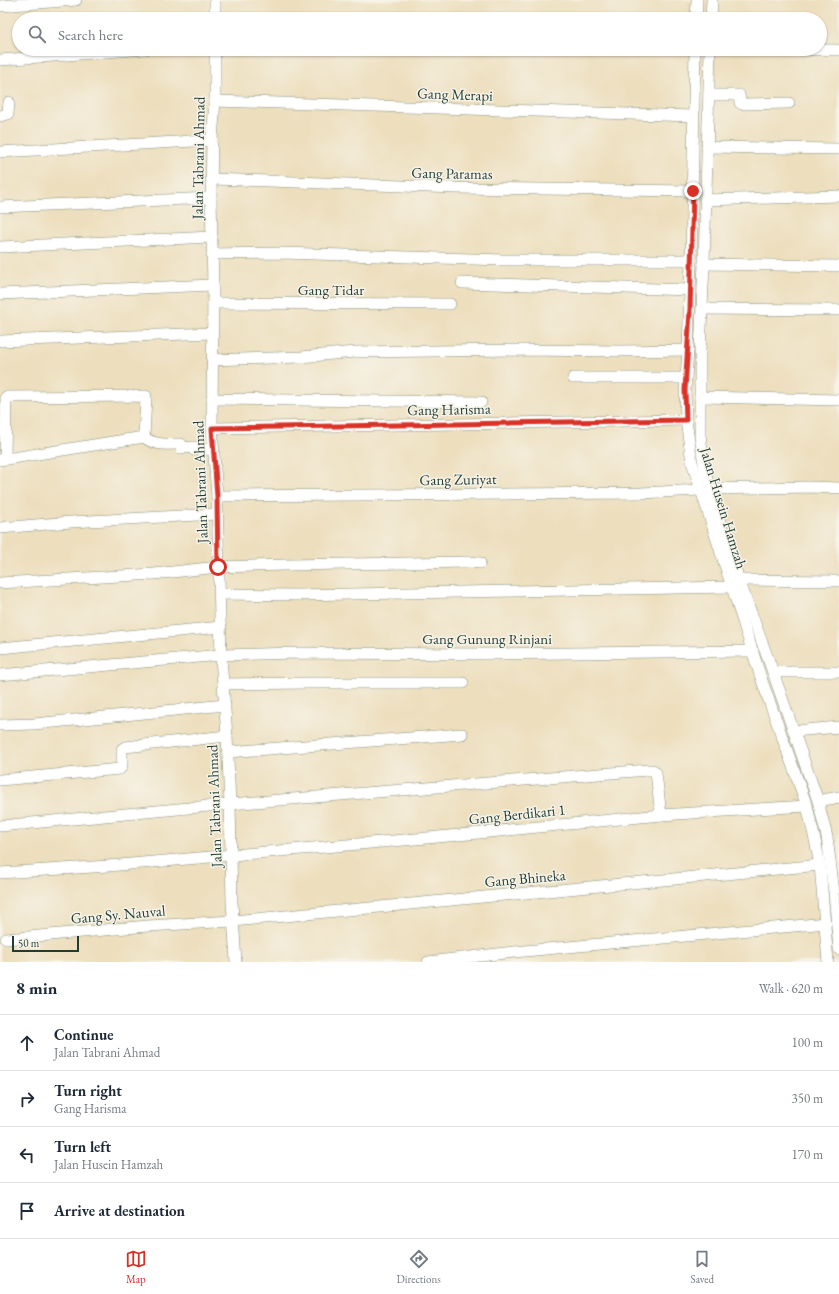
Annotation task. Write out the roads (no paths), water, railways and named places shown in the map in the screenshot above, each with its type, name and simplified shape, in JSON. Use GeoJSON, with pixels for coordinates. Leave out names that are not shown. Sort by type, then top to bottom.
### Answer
{"type":"FeatureCollection","features":[{"type":"Feature","properties":{"kind":"street"},"geometry":{"type":"LineString","coordinates":[[0,6],[76,0]]}},
{"type":"Feature","properties":{"kind":"street"},"geometry":{"type":"LineString","coordinates":[[215,0],[215,12]]}},
{"type":"Feature","properties":{"kind":"street"},"geometry":{"type":"LineString","coordinates":[[696,12],[697,0]]}},
{"type":"Feature","properties":{"kind":"street"},"geometry":{"type":"LineString","coordinates":[[711,12],[712,0]]}},
{"type":"Feature","properties":{"kind":"street"},"geometry":{"type":"LineString","coordinates":[[827,50],[839,50]]}},
{"type":"Feature","properties":{"kind":"street"},"geometry":{"type":"LineString","coordinates":[[0,60],[53,56]]}},
{"type":"Feature","properties":{"kind":"street","name":"Jalan Tabrani Ahmad"},"geometry":{"type":"LineString","coordinates":[[215,56],[215,101],[212,140],[211,198],[213,285],[212,428],[217,496],[221,655],[228,752],[232,921],[236,957]]}},
{"type":"Feature","properties":{"kind":"street","name":"Jalan Husein Hamzah"},"geometry":{"type":"LineString","coordinates":[[695,56],[693,191],[686,378],[686,420],[692,462],[704,489],[735,583],[753,651],[807,806],[816,840],[820,865],[826,923],[828,962]]}},
{"type":"Feature","properties":{"kind":"street","name":"Jalan Husein Hamzah"},"geometry":{"type":"LineString","coordinates":[[704,489],[700,435],[700,351],[710,56]]}},
{"type":"Feature","properties":{"kind":"street"},"geometry":{"type":"LineString","coordinates":[[694,69],[710,68]]}},
{"type":"Feature","properties":{"kind":"street"},"geometry":{"type":"LineString","coordinates":[[709,95],[739,95],[740,103],[742,104],[789,103]]}},
{"type":"Feature","properties":{"kind":"street","name":"Gang Merapi"},"geometry":{"type":"LineString","coordinates":[[215,101],[694,116]]}},
{"type":"Feature","properties":{"kind":"street"},"geometry":{"type":"LineString","coordinates":[[0,116],[8,114],[9,102]]}},
{"type":"Feature","properties":{"kind":"street"},"geometry":{"type":"LineString","coordinates":[[0,152],[212,140]]}},
{"type":"Feature","properties":{"kind":"street"},"geometry":{"type":"LineString","coordinates":[[707,147],[839,149]]}},
{"type":"Feature","properties":{"kind":"street","name":"Gang Paramas"},"geometry":{"type":"LineString","coordinates":[[212,180],[455,188],[693,191]]}},
{"type":"Feature","properties":{"kind":"street"},"geometry":{"type":"LineString","coordinates":[[705,200],[839,196]]}},
{"type":"Feature","properties":{"kind":"street"},"geometry":{"type":"LineString","coordinates":[[0,207],[211,198]]}},
{"type":"Feature","properties":{"kind":"street"},"geometry":{"type":"LineString","coordinates":[[0,247],[212,237]]}},
{"type":"Feature","properties":{"kind":"street"},"geometry":{"type":"LineString","coordinates":[[212,254],[282,253],[502,260],[691,260]]}},
{"type":"Feature","properties":{"kind":"street"},"geometry":{"type":"LineString","coordinates":[[704,264],[839,266]]}},
{"type":"Feature","properties":{"kind":"street"},"geometry":{"type":"LineString","coordinates":[[462,283],[690,290]]}},
{"type":"Feature","properties":{"kind":"street"},"geometry":{"type":"LineString","coordinates":[[0,294],[213,285]]}},
{"type":"Feature","properties":{"kind":"street","name":"Gang Tidar"},"geometry":{"type":"LineString","coordinates":[[213,303],[450,304]]}},
{"type":"Feature","properties":{"kind":"street"},"geometry":{"type":"LineString","coordinates":[[702,309],[839,310]]}},
{"type":"Feature","properties":{"kind":"street"},"geometry":{"type":"LineString","coordinates":[[0,341],[212,333]]}},
{"type":"Feature","properties":{"kind":"street"},"geometry":{"type":"LineString","coordinates":[[212,360],[301,357],[355,352],[688,350]]}},
{"type":"Feature","properties":{"kind":"street"},"geometry":{"type":"LineString","coordinates":[[573,378],[686,378]]}},
{"type":"Feature","properties":{"kind":"street"},"geometry":{"type":"LineString","coordinates":[[144,437],[146,396],[6,397],[2,460],[144,437],[158,444],[181,444],[181,448],[194,447],[194,450],[213,449]]}},
{"type":"Feature","properties":{"kind":"street"},"geometry":{"type":"LineString","coordinates":[[700,397],[839,400]]}},
{"type":"Feature","properties":{"kind":"street"},"geometry":{"type":"LineString","coordinates":[[212,399],[481,402]]}},
{"type":"Feature","properties":{"kind":"street","name":"Gang Harisma"},"geometry":{"type":"LineString","coordinates":[[212,428],[686,420]]}},
{"type":"Feature","properties":{"kind":"street","name":"Gang Zuriyat"},"geometry":{"type":"LineString","coordinates":[[217,496],[641,493],[704,489],[809,486],[839,488]]}},
{"type":"Feature","properties":{"kind":"street"},"geometry":{"type":"LineString","coordinates":[[0,528],[71,522],[217,514]]}},
{"type":"Feature","properties":{"kind":"street"},"geometry":{"type":"LineString","coordinates":[[0,583],[154,574],[218,567],[480,563]]}},
{"type":"Feature","properties":{"kind":"street"},"geometry":{"type":"LineString","coordinates":[[220,594],[296,595],[839,581]]}},
{"type":"Feature","properties":{"kind":"street","name":"Jalan Husein Hamzah"},"geometry":{"type":"LineString","coordinates":[[735,583],[773,672],[818,801],[827,837],[837,892],[839,949]]}},
{"type":"Feature","properties":{"kind":"street"},"geometry":{"type":"LineString","coordinates":[[0,648],[220,627]]}},
{"type":"Feature","properties":{"kind":"street","name":"Gang Gunung Rinjani"},"geometry":{"type":"LineString","coordinates":[[0,675],[221,655],[753,651]]}},
{"type":"Feature","properties":{"kind":"street"},"geometry":{"type":"LineString","coordinates":[[773,672],[839,672]]}},
{"type":"Feature","properties":{"kind":"street"},"geometry":{"type":"LineString","coordinates":[[223,684],[463,683]]}},
{"type":"Feature","properties":{"kind":"street"},"geometry":{"type":"LineString","coordinates":[[0,725],[42,723],[225,705]]}},
{"type":"Feature","properties":{"kind":"street"},"geometry":{"type":"LineString","coordinates":[[794,731],[839,727]]}},
{"type":"Feature","properties":{"kind":"street"},"geometry":{"type":"LineString","coordinates":[[228,752],[462,734]]}},
{"type":"Feature","properties":{"kind":"street"},"geometry":{"type":"LineString","coordinates":[[0,780],[120,769],[122,766],[122,749],[124,747],[227,736]]}},
{"type":"Feature","properties":{"kind":"street"},"geometry":{"type":"LineString","coordinates":[[0,826],[230,804],[653,770],[656,774],[661,815]]}},
{"type":"Feature","properties":{"kind":"street"},"geometry":{"type":"LineString","coordinates":[[818,801],[839,797]]}},
{"type":"Feature","properties":{"kind":"street","name":"Gang Berdikari 1"},"geometry":{"type":"LineString","coordinates":[[0,873],[71,869],[231,855],[661,815],[807,806]]}},
{"type":"Feature","properties":{"kind":"street","name":"Gang Bhineka"},"geometry":{"type":"LineString","coordinates":[[232,921],[820,865]]}},
{"type":"Feature","properties":{"kind":"street","name":"Gang Sy. Nauval"},"geometry":{"type":"LineString","coordinates":[[6,939],[148,926],[232,921]]}},
{"type":"Feature","properties":{"kind":"street"},"geometry":{"type":"LineString","coordinates":[[428,962],[826,923]]}},
{"type":"Feature","properties":{"kind":"street"},"geometry":{"type":"LineString","coordinates":[[226,962],[236,957]]}}]}
